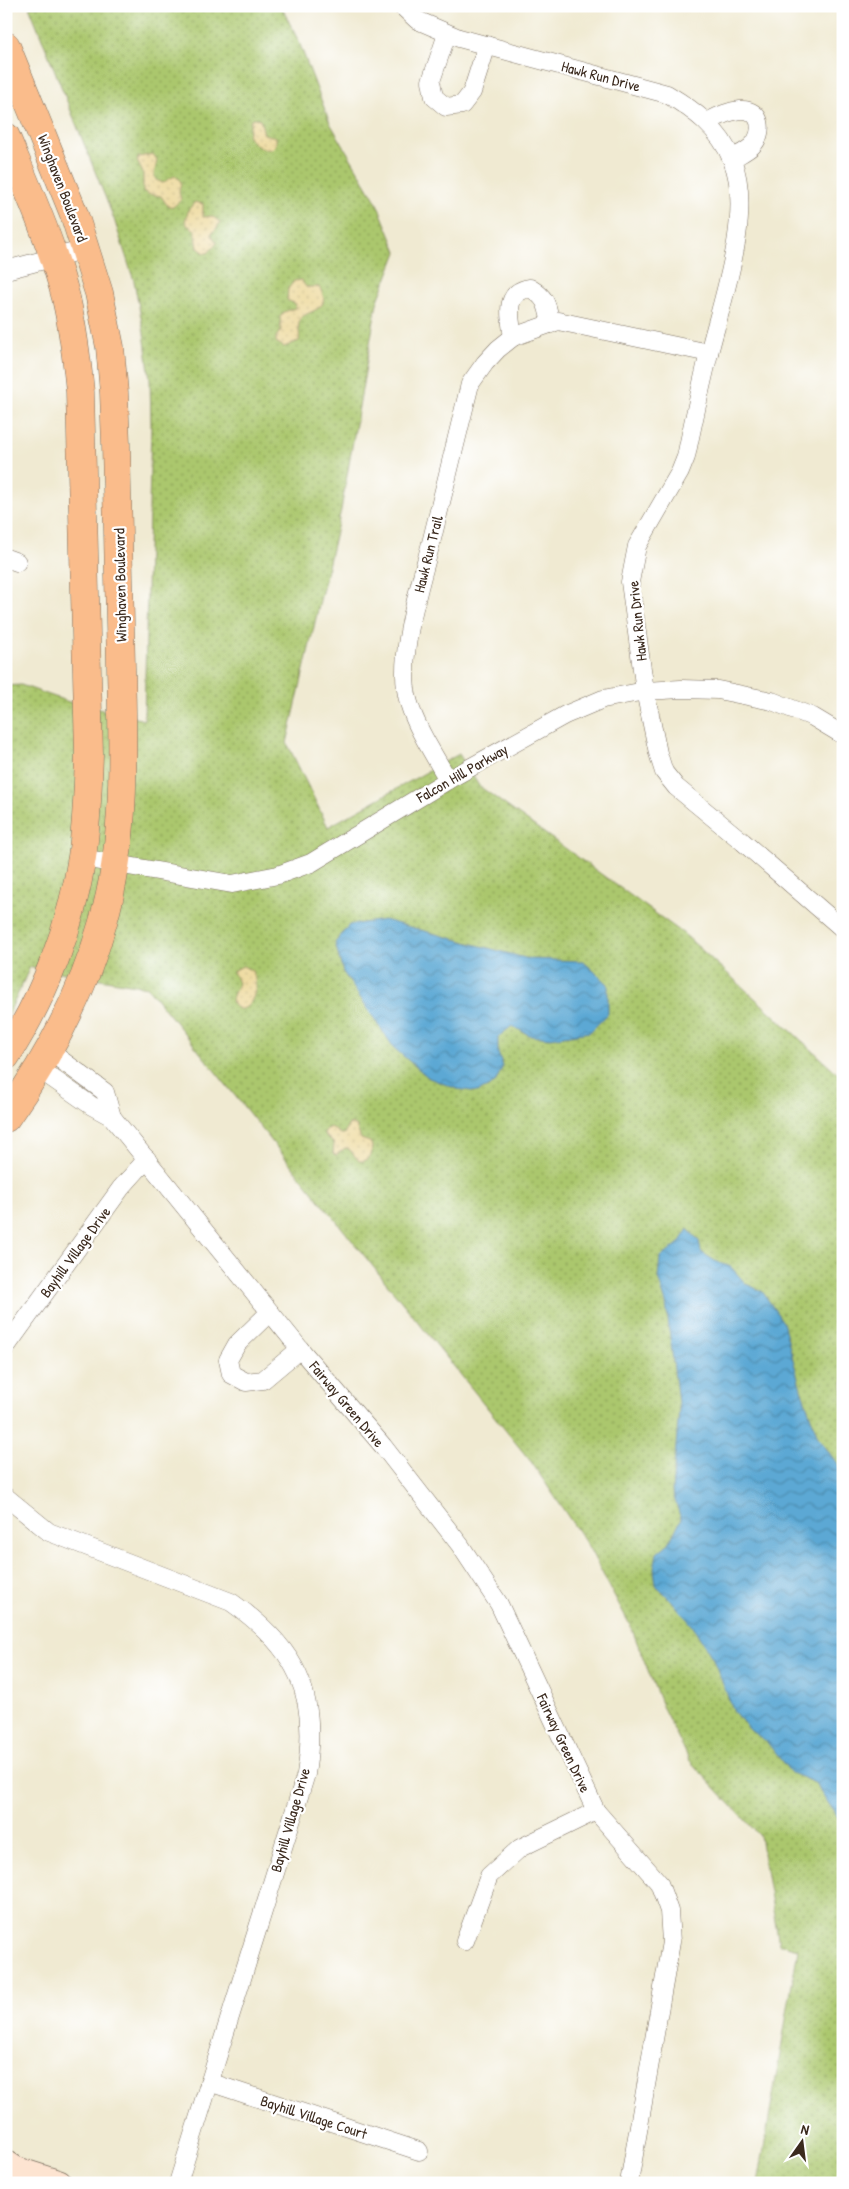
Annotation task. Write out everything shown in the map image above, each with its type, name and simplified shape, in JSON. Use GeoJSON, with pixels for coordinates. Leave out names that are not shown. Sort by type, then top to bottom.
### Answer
{"type":"FeatureCollection","features":[{"type":"Feature","properties":{"kind":"main road","name":"Winghaven Boulevard"},"geometry":{"type":"LineString","coordinates":[[6,46],[86,249],[99,293],[110,347],[114,394],[124,764],[121,828],[116,864],[103,922],[88,969],[68,1015],[44,1060],[6,1118]]}},
{"type":"Feature","properties":{"kind":"main road"},"geometry":{"type":"LineString","coordinates":[[6,138],[54,258],[75,339],[80,392],[89,754],[87,813],[82,858],[65,930],[45,985],[18,1038],[6,1056]]}},
{"type":"Feature","properties":{"kind":"street","name":"Hawk Run Drive"},"geometry":{"type":"LineString","coordinates":[[402,6],[417,20],[447,34],[667,94],[688,106],[707,122],[732,159],[738,179],[740,197],[735,250],[709,353],[686,457],[680,472],[637,546],[630,582],[645,692],[664,772],[676,787],[743,842],[843,929]]}},
{"type":"Feature","properties":{"kind":"street"},"geometry":{"type":"LineString","coordinates":[[447,34],[431,81],[434,97],[446,107],[462,104],[472,92],[487,45]]}},
{"type":"Feature","properties":{"kind":"street"},"geometry":{"type":"LineString","coordinates":[[707,122],[723,114],[742,110],[752,112],[760,120],[760,133],[752,146],[732,159]]}},
{"type":"Feature","properties":{"kind":"street"},"geometry":{"type":"LineString","coordinates":[[6,270],[86,249]]}},
{"type":"Feature","properties":{"kind":"street"},"geometry":{"type":"LineString","coordinates":[[513,337],[510,309],[514,296],[519,290],[530,288],[542,296],[548,307],[551,324]]}},
{"type":"Feature","properties":{"kind":"street","name":"Hawk Run Trail"},"geometry":{"type":"LineString","coordinates":[[448,780],[408,702],[405,678],[406,656],[413,614],[470,384],[491,356],[513,337],[558,321],[709,353]]}},
{"type":"Feature","properties":{"kind":"street","name":"Falcon Hill Parkway"},"geometry":{"type":"LineString","coordinates":[[82,858],[232,884],[278,875],[311,863],[448,780],[564,715],[604,699],[645,692],[681,689],[718,690],[772,702],[813,718],[843,736]]}},
{"type":"Feature","properties":{"kind":"street","name":"Fairway Green Drive"},"geometry":{"type":"LineString","coordinates":[[44,1060],[92,1106],[112,1117],[148,1159],[300,1349],[383,1446],[460,1545],[499,1604],[596,1811],[659,1883],[669,1912],[671,1942],[629,2183]]}},
{"type":"Feature","properties":{"kind":"street","name":"Bayhill Village Drive"},"geometry":{"type":"LineString","coordinates":[[6,1347],[121,1188],[148,1159]]}},
{"type":"Feature","properties":{"kind":"street","name":"Fairway Green Drive"},"geometry":{"type":"LineString","coordinates":[[270,1312],[237,1344],[228,1360],[231,1374],[246,1382],[264,1380],[300,1349]]}},
{"type":"Feature","properties":{"kind":"street","name":"Bayhill Village Drive"},"geometry":{"type":"LineString","coordinates":[[6,1497],[49,1532],[231,1602],[256,1619],[278,1642],[296,1669],[307,1698],[310,1749],[306,1774],[178,2183]]}},
{"type":"Feature","properties":{"kind":"street"},"geometry":{"type":"LineString","coordinates":[[465,1941],[489,1876],[520,1848],[596,1811]]}},
{"type":"Feature","properties":{"kind":"street","name":"Bayhill Village Court"},"geometry":{"type":"LineString","coordinates":[[209,2082],[419,2151]]}},
{"type":"Feature","properties":{"kind":"street"},"geometry":{"type":"LineString","coordinates":[[8,2166],[59,2183]]}},
{"type":"Feature","properties":{"kind":"green space"},"geometry":{"type":"Polygon","coordinates":[[[29,6],[281,6],[299,42],[330,123],[376,201],[397,252],[377,303],[341,510],[287,743],[328,827],[459,754],[479,786],[684,934],[843,1078],[843,2183],[758,2183],[798,1949],[779,1944],[760,1836],[690,1761],[662,1706],[631,1627],[588,1546],[532,1463],[147,987],[30,967],[6,1020],[6,686],[21,685],[69,702],[144,720],[151,424],[150,379],[134,281],[114,219],[29,6]]]}},
{"type":"Feature","properties":{"kind":"sand"},"geometry":{"type":"Polygon","coordinates":[[[251,119],[260,119],[264,134],[276,137],[276,145],[272,149],[258,146],[248,136],[251,119]]]}},
{"type":"Feature","properties":{"kind":"sand"},"geometry":{"type":"Polygon","coordinates":[[[153,154],[157,160],[154,175],[156,180],[163,183],[176,176],[181,182],[179,192],[181,200],[173,207],[167,205],[161,196],[148,194],[143,191],[143,173],[137,161],[139,157],[153,154]]]}},
{"type":"Feature","properties":{"kind":"sand"},"geometry":{"type":"Polygon","coordinates":[[[195,202],[203,204],[203,217],[212,216],[220,222],[211,234],[217,243],[208,253],[198,248],[195,230],[187,225],[185,221],[189,209],[195,202]]]}},
{"type":"Feature","properties":{"kind":"sand"},"geometry":{"type":"Polygon","coordinates":[[[301,280],[306,287],[319,287],[324,300],[322,305],[301,318],[299,341],[284,347],[276,342],[276,337],[281,330],[280,317],[284,312],[295,308],[296,304],[287,300],[288,289],[294,281],[301,280]]]}},
{"type":"Feature","properties":{"kind":"sand"},"geometry":{"type":"Polygon","coordinates":[[[243,966],[252,971],[255,988],[254,996],[250,1003],[241,1009],[236,1007],[231,1001],[238,983],[233,971],[243,966]]]}},
{"type":"Feature","properties":{"kind":"sand"},"geometry":{"type":"Polygon","coordinates":[[[349,1124],[356,1126],[361,1139],[370,1142],[372,1146],[371,1156],[364,1161],[359,1161],[349,1149],[345,1148],[336,1155],[333,1154],[334,1144],[324,1134],[326,1129],[331,1127],[340,1134],[344,1134],[349,1124]]]}},
{"type":"Feature","properties":{"kind":"water"},"geometry":{"type":"Polygon","coordinates":[[[384,920],[529,959],[583,961],[608,984],[608,1014],[590,1032],[551,1038],[531,1036],[512,1026],[498,1037],[498,1053],[503,1066],[495,1083],[478,1092],[457,1089],[429,1078],[394,1048],[343,972],[335,943],[349,925],[384,920]]]}},
{"type":"Feature","properties":{"kind":"water"},"geometry":{"type":"Polygon","coordinates":[[[688,1229],[699,1241],[701,1252],[715,1261],[731,1267],[746,1284],[762,1291],[783,1322],[801,1389],[818,1437],[843,1472],[843,1825],[815,1783],[791,1773],[766,1741],[751,1731],[734,1712],[713,1659],[692,1625],[656,1585],[654,1569],[657,1553],[669,1543],[681,1519],[672,1491],[679,1411],[666,1303],[658,1278],[660,1258],[679,1243],[688,1229]]]}}]}
